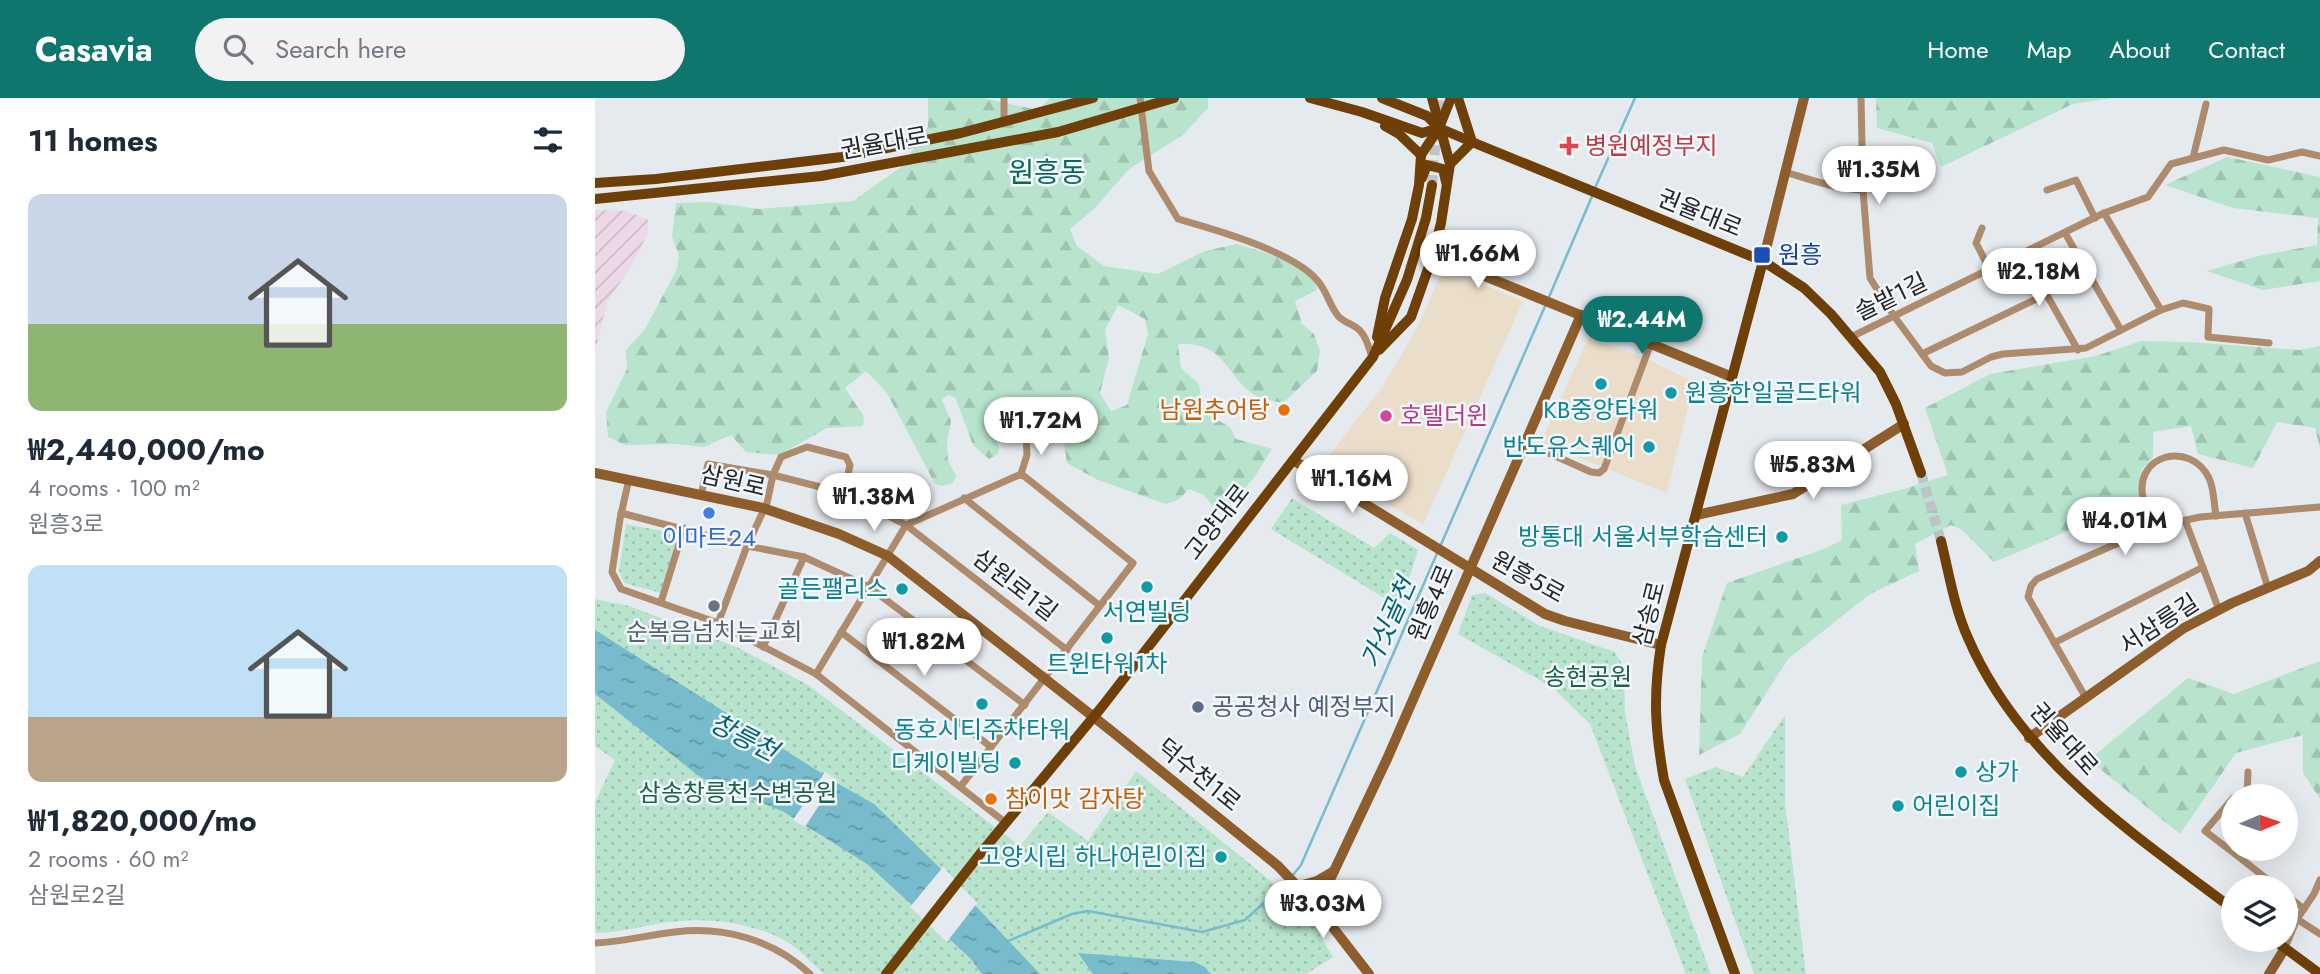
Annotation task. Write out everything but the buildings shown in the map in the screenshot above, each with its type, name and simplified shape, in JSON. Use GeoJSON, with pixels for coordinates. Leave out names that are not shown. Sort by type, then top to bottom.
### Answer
{"type":"FeatureCollection","features":[{"type":"Feature","properties":{"kind":"main road","name":"권율대로"},"geometry":{"type":"LineString","coordinates":[[595,183],[842,157],[1004,122],[1093,98]]}},
{"type":"Feature","properties":{"kind":"main road","name":"권율대로"},"geometry":{"type":"LineString","coordinates":[[595,199],[821,176],[1058,132],[1141,102],[1174,98]]}},
{"type":"Feature","properties":{"kind":"main road"},"geometry":{"type":"LineString","coordinates":[[1310,98],[1423,133],[1439,128]]}},
{"type":"Feature","properties":{"kind":"main road"},"geometry":{"type":"LineString","coordinates":[[1382,98],[1427,116],[1439,128],[1472,142]]}},
{"type":"Feature","properties":{"kind":"main road"},"geometry":{"type":"LineString","coordinates":[[1373,357],[1411,317],[1433,255],[1448,188],[1450,164],[1432,98]]}},
{"type":"Feature","properties":{"kind":"main road"},"geometry":{"type":"LineString","coordinates":[[1419,185],[1421,155],[1439,128],[1451,98]]}},
{"type":"Feature","properties":{"kind":"main road"},"geometry":{"type":"LineString","coordinates":[[1458,98],[1472,142]]}},
{"type":"Feature","properties":{"kind":"main road"},"geometry":{"type":"LineString","coordinates":[[1362,112],[1399,134],[1421,155]]}},
{"type":"Feature","properties":{"kind":"main road","name":"권율대로"},"geometry":{"type":"LineString","coordinates":[[1472,142],[1763,261],[1804,288],[1880,372],[1904,424],[1921,473]]}},
{"type":"Feature","properties":{"kind":"main road"},"geometry":{"type":"LineString","coordinates":[[1450,164],[1472,142]]}},
{"type":"Feature","properties":{"kind":"main road"},"geometry":{"type":"LineString","coordinates":[[1373,357],[1385,298],[1405,245],[1419,185],[1427,165],[1443,169],[1448,188]]}},
{"type":"Feature","properties":{"kind":"main road","name":"고양대로"},"geometry":{"type":"LineString","coordinates":[[886,974],[980,854],[1094,717],[1373,357],[1408,281],[1432,185]]}},
{"type":"Feature","properties":{"kind":"main road","name":"삼송로"},"geometry":{"type":"LineString","coordinates":[[1735,974],[1664,780],[1658,746],[1655,685],[1661,645],[1763,261]]}},
{"type":"Feature","properties":{"kind":"main road","name":"권율대로"},"geometry":{"type":"LineString","coordinates":[[1941,541],[1957,609],[1968,638],[2005,704],[2029,738],[2094,803],[2221,900]]}},
{"type":"Feature","properties":{"kind":"main road"},"geometry":{"type":"LineString","coordinates":[[2290,952],[2320,974]]}},
{"type":"Feature","properties":{"kind":"street"},"geometry":{"type":"LineString","coordinates":[[1004,98],[1004,122]]}},
{"type":"Feature","properties":{"kind":"street"},"geometry":{"type":"LineString","coordinates":[[1763,261],[1804,98]]}},
{"type":"Feature","properties":{"kind":"street"},"geometry":{"type":"LineString","coordinates":[[1861,98],[1863,190],[1870,278],[1931,366],[1945,373],[1962,372],[2003,354],[2078,350],[2161,310],[2183,303],[2209,309],[2208,337],[2269,343]]}},
{"type":"Feature","properties":{"kind":"street"},"geometry":{"type":"LineString","coordinates":[[1141,102],[1149,171],[1178,219],[1234,236],[1297,263],[1317,279],[1336,314],[1360,330],[1373,357]]}},
{"type":"Feature","properties":{"kind":"street"},"geometry":{"type":"LineString","coordinates":[[2193,158],[2206,104]]}},
{"type":"Feature","properties":{"kind":"street","name":"솔밭1길"},"geometry":{"type":"LineString","coordinates":[[1851,338],[2095,218],[2148,197],[2171,164],[2224,150],[2267,160],[2302,152],[2320,156]]}},
{"type":"Feature","properties":{"kind":"street"},"geometry":{"type":"LineString","coordinates":[[1785,172],[1839,187],[1863,190]]}},
{"type":"Feature","properties":{"kind":"street"},"geometry":{"type":"LineString","coordinates":[[2047,190],[2076,180],[2095,218]]}},
{"type":"Feature","properties":{"kind":"street"},"geometry":{"type":"LineString","coordinates":[[2104,214],[2161,310]]}},
{"type":"Feature","properties":{"kind":"street"},"geometry":{"type":"LineString","coordinates":[[1982,228],[1976,243],[1990,270]]}},
{"type":"Feature","properties":{"kind":"street"},"geometry":{"type":"LineString","coordinates":[[2065,233],[2121,330]]}},
{"type":"Feature","properties":{"kind":"street"},"geometry":{"type":"LineString","coordinates":[[2023,253],[2078,350]]}},
{"type":"Feature","properties":{"kind":"street"},"geometry":{"type":"LineString","coordinates":[[1433,255],[1732,377]]}},
{"type":"Feature","properties":{"kind":"street"},"geometry":{"type":"LineString","coordinates":[[1922,354],[2047,294]]}},
{"type":"Feature","properties":{"kind":"street","name":"원흥4로"},"geometry":{"type":"LineString","coordinates":[[1317,907],[1387,759],[1581,315]]}},
{"type":"Feature","properties":{"kind":"street"},"geometry":{"type":"LineString","coordinates":[[1524,442],[1591,472],[1599,473],[1604,469],[1651,343]]}},
{"type":"Feature","properties":{"kind":"street"},"geometry":{"type":"LineString","coordinates":[[1696,515],[1793,494],[1904,424]]}},
{"type":"Feature","properties":{"kind":"street"},"geometry":{"type":"LineString","coordinates":[[816,674],[906,525],[1021,474],[1027,455],[1026,435]]}},
{"type":"Feature","properties":{"kind":"street"},"geometry":{"type":"LineString","coordinates":[[718,623],[781,457],[807,447],[846,457],[850,465],[844,493]]}},
{"type":"Feature","properties":{"kind":"street"},"geometry":{"type":"LineString","coordinates":[[2156,529],[2143,498],[2144,477],[2151,464],[2166,456],[2180,456],[2197,464],[2210,478],[2216,516]]}},
{"type":"Feature","properties":{"kind":"street","name":"원흥5로"},"geometry":{"type":"LineString","coordinates":[[1293,460],[1545,614],[1661,645]]}},
{"type":"Feature","properties":{"kind":"street","name":"삼원로1길"},"geometry":{"type":"LineString","coordinates":[[701,495],[708,464],[773,474],[844,493],[906,525],[1067,650]]}},
{"type":"Feature","properties":{"kind":"street","name":"삼원로"},"geometry":{"type":"LineString","coordinates":[[595,473],[763,508],[839,534],[888,556],[1094,717]]}},
{"type":"Feature","properties":{"kind":"street","name":"삼원로1길"},"geometry":{"type":"LineString","coordinates":[[961,786],[1133,563],[1021,474]]}},
{"type":"Feature","properties":{"kind":"street"},"geometry":{"type":"LineString","coordinates":[[629,479],[611,572],[621,589],[718,623],[816,674],[1006,822]]}},
{"type":"Feature","properties":{"kind":"street","name":"삼원로1길"},"geometry":{"type":"LineString","coordinates":[[964,498],[1100,606]]}},
{"type":"Feature","properties":{"kind":"street"},"geometry":{"type":"LineString","coordinates":[[2086,698],[2028,597],[2031,586],[2037,579],[2156,529],[2185,520],[2320,508]]}},
{"type":"Feature","properties":{"kind":"street"},"geometry":{"type":"LineString","coordinates":[[621,513],[804,557],[869,587],[1025,705]]}},
{"type":"Feature","properties":{"kind":"street"},"geometry":{"type":"LineString","coordinates":[[2245,513],[2269,587]]}},
{"type":"Feature","properties":{"kind":"street"},"geometry":{"type":"LineString","coordinates":[[2185,520],[2219,610]]}},
{"type":"Feature","properties":{"kind":"street"},"geometry":{"type":"LineString","coordinates":[[661,602],[684,528]]}},
{"type":"Feature","properties":{"kind":"street"},"geometry":{"type":"LineString","coordinates":[[763,647],[804,557]]}},
{"type":"Feature","properties":{"kind":"street","name":"서삼릉길"},"geometry":{"type":"LineString","coordinates":[[2029,738],[2184,628],[2308,571],[2320,561]]}},
{"type":"Feature","properties":{"kind":"street"},"geometry":{"type":"LineString","coordinates":[[2054,643],[2203,567]]}},
{"type":"Feature","properties":{"kind":"street"},"geometry":{"type":"LineString","coordinates":[[841,632],[991,747]]}},
{"type":"Feature","properties":{"kind":"street","name":"덕수천1로"},"geometry":{"type":"LineString","coordinates":[[1094,717],[1303,886]]}},
{"type":"Feature","properties":{"kind":"street"},"geometry":{"type":"LineString","coordinates":[[2248,772],[2248,784]]}},
{"type":"Feature","properties":{"kind":"street"},"geometry":{"type":"LineString","coordinates":[[2221,812],[2205,831],[2221,841]]}},
{"type":"Feature","properties":{"kind":"street"},"geometry":{"type":"LineString","coordinates":[[2249,861],[2264,875]]}},
{"type":"Feature","properties":{"kind":"street"},"geometry":{"type":"LineString","coordinates":[[1334,870],[1303,886],[1369,974]]}},
{"type":"Feature","properties":{"kind":"street"},"geometry":{"type":"LineString","coordinates":[[2298,918],[2320,880]]}},
{"type":"Feature","properties":{"kind":"street"},"geometry":{"type":"LineString","coordinates":[[2298,904],[2304,909]]}},
{"type":"Feature","properties":{"kind":"street"},"geometry":{"type":"LineString","coordinates":[[2298,920],[2320,934]]}},
{"type":"Feature","properties":{"kind":"street"},"geometry":{"type":"LineString","coordinates":[[595,943],[678,931],[736,934],[763,942],[782,952],[810,974]]}},
{"type":"Feature","properties":{"kind":"street"},"geometry":{"type":"LineString","coordinates":[[2269,974],[2283,952]]}},
{"type":"Feature","properties":{"kind":"shaded area"},"geometry":{"type":"Polygon","coordinates":[[[595,210],[626,211],[648,220],[648,233],[632,265],[607,302],[595,352],[595,210]]]}},
{"type":"Feature","properties":{"kind":"shaded area"},"geometry":{"type":"Polygon","coordinates":[[[1443,268],[1523,301],[1423,525],[1324,462],[1383,386],[1419,324],[1443,268]]]}},
{"type":"Feature","properties":{"kind":"shaded area"},"geometry":{"type":"Polygon","coordinates":[[[1588,338],[1647,359],[1694,382],[1667,493],[1541,442],[1588,338]]]}},
{"type":"Feature","properties":{"kind":"green space"},"geometry":{"type":"Polygon","coordinates":[[[928,98],[982,98],[1038,110],[1050,98],[1208,98],[1208,108],[1183,135],[1129,169],[1095,208],[1070,229],[1077,246],[1104,266],[1158,274],[1205,251],[1237,244],[1297,263],[1316,279],[1317,290],[1295,301],[1302,324],[1314,334],[1320,351],[1317,371],[1283,403],[1256,396],[1216,354],[1206,348],[1178,344],[1181,368],[1199,384],[1203,412],[1230,427],[1236,439],[1272,449],[1254,478],[1224,511],[1216,510],[1204,495],[1189,489],[1178,500],[1166,504],[1098,480],[1067,463],[1062,429],[1068,427],[1063,416],[1046,415],[1024,430],[995,434],[998,454],[989,459],[973,445],[955,397],[947,395],[942,400],[951,421],[947,442],[948,461],[956,475],[953,483],[942,486],[935,484],[887,393],[866,371],[845,388],[864,417],[863,426],[827,428],[779,455],[746,452],[731,435],[704,447],[675,444],[625,445],[608,437],[606,412],[627,369],[626,350],[645,329],[677,269],[679,256],[672,236],[676,203],[709,202],[759,209],[853,201],[901,167],[928,127],[928,98]],[[1118,305],[1105,330],[1109,358],[1100,393],[1111,411],[1127,405],[1148,334],[1145,319],[1118,305]]]}},
{"type":"Feature","properties":{"kind":"green space"},"geometry":{"type":"Polygon","coordinates":[[[1876,98],[2113,98],[2073,104],[1941,167],[1932,143],[1877,128],[1876,98]]]}},
{"type":"Feature","properties":{"kind":"green space"},"geometry":{"type":"Polygon","coordinates":[[[2227,157],[2320,177],[2320,281],[2263,290],[2207,271],[2258,256],[2317,245],[2318,218],[2233,208],[2165,185],[2227,157]]]}},
{"type":"Feature","properties":{"kind":"green space"},"geometry":{"type":"Polygon","coordinates":[[[2141,341],[2300,350],[2320,346],[2320,448],[2315,428],[2277,422],[2253,468],[2198,454],[2191,426],[2153,432],[2153,457],[2142,469],[2137,506],[2087,523],[1994,562],[1961,529],[1951,525],[1915,544],[1919,571],[1870,594],[1788,659],[1740,734],[1699,755],[1702,657],[1727,583],[1824,549],[1842,540],[1841,505],[1948,475],[1925,408],[1990,374],[2096,356],[2141,341]]]}},
{"type":"Feature","properties":{"kind":"green space"},"geometry":{"type":"Polygon","coordinates":[[[1292,498],[1374,548],[1390,533],[1418,550],[1396,605],[1271,529],[1292,498]]]}},
{"type":"Feature","properties":{"kind":"green space"},"geometry":{"type":"Polygon","coordinates":[[[626,524],[678,534],[661,593],[624,583],[619,571],[626,524]]]}},
{"type":"Feature","properties":{"kind":"green space","name":"송현공원"},"geometry":{"type":"Polygon","coordinates":[[[1485,593],[1540,626],[1615,652],[1624,668],[1625,712],[1635,766],[1711,974],[1686,974],[1590,724],[1552,687],[1458,634],[1472,595],[1485,593]]]}},
{"type":"Feature","properties":{"kind":"green space","name":"삼송창릉천수변공원"},"geometry":{"type":"Polygon","coordinates":[[[595,599],[629,606],[739,648],[808,685],[1020,846],[1048,812],[1088,841],[1136,771],[1277,886],[1311,921],[1333,957],[1306,974],[824,974],[788,942],[755,928],[727,922],[684,921],[595,933],[595,802],[615,760],[595,746],[595,599]]]}},
{"type":"Feature","properties":{"kind":"green space"},"geometry":{"type":"Polygon","coordinates":[[[2320,661],[2320,799],[2303,773],[2303,735],[2236,753],[2180,834],[2089,760],[2188,678],[2234,694],[2320,661]]]}},
{"type":"Feature","properties":{"kind":"green space"},"geometry":{"type":"Polygon","coordinates":[[[1785,715],[1785,802],[1806,974],[1754,974],[1685,779],[1716,767],[1743,777],[1785,715]]]}},
{"type":"Feature","properties":{"kind":"water","name":"창릉천"},"geometry":{"type":"Polygon","coordinates":[[[595,630],[874,804],[938,866],[1040,974],[982,974],[970,958],[867,864],[784,812],[700,777],[595,694],[595,630]]]}},
{"type":"Feature","properties":{"kind":"water"},"geometry":{"type":"Polygon","coordinates":[[[1078,953],[1194,962],[1205,967],[1211,974],[1093,974],[1078,953]]]}},
{"type":"Feature","properties":{"kind":"pier"},"geometry":{"type":"Polygon","coordinates":[[[825,772],[836,779],[805,827],[793,820],[825,772]]]}},
{"type":"Feature","properties":{"kind":"pier"},"geometry":{"type":"Polygon","coordinates":[[[943,867],[977,903],[947,942],[910,907],[943,867]]]}},
{"type":"Feature","properties":{"kind":"waterway","name":"가싯골천"},"geometry":{"type":"LineString","coordinates":[[1595,188],[1635,98]]}},
{"type":"Feature","properties":{"kind":"waterway","name":"가싯골천"},"geometry":{"type":"LineString","coordinates":[[1549,297],[1593,194]]}},
{"type":"Feature","properties":{"kind":"waterway","name":"가싯골천"},"geometry":{"type":"LineString","coordinates":[[1292,876],[1301,865],[1546,304]]}},
{"type":"Feature","properties":{"kind":"waterway","name":"가싯골천"},"geometry":{"type":"LineString","coordinates":[[1008,941],[1072,914],[1088,911],[1202,932],[1245,920],[1288,881]]}},
{"type":"Feature","properties":{"kind":"tunnel"},"geometry":{"type":"LineString","coordinates":[[1432,185],[1439,98]]}},
{"type":"Feature","properties":{"kind":"tunnel"},"geometry":{"type":"LineString","coordinates":[[1921,473],[1941,541]]}},
{"type":"Feature","properties":{"kind":"place","name":"병원예정부지"},"geometry":{"type":"Point","coordinates":[1569,146]}},
{"type":"Feature","properties":{"kind":"place","name":"원흥"},"geometry":{"type":"Point","coordinates":[1762,255]}},
{"type":"Feature","properties":{"kind":"place","name":"KB중앙타워"},"geometry":{"type":"Point","coordinates":[1601,384]}},
{"type":"Feature","properties":{"kind":"place","name":"원흥한일골드타워"},"geometry":{"type":"Point","coordinates":[1671,393]}},
{"type":"Feature","properties":{"kind":"place","name":"남원추어탕"},"geometry":{"type":"Point","coordinates":[1284,410]}},
{"type":"Feature","properties":{"kind":"place","name":"호텔더윈"},"geometry":{"type":"Point","coordinates":[1386,416]}},
{"type":"Feature","properties":{"kind":"place","name":"반도유스퀘어"},"geometry":{"type":"Point","coordinates":[1649,447]}},
{"type":"Feature","properties":{"kind":"place","name":"이마트24"},"geometry":{"type":"Point","coordinates":[709,513]}},
{"type":"Feature","properties":{"kind":"place","name":"방통대 서울서부학습센터"},"geometry":{"type":"Point","coordinates":[1782,537]}},
{"type":"Feature","properties":{"kind":"place","name":"서연빌딩"},"geometry":{"type":"Point","coordinates":[1147,587]}},
{"type":"Feature","properties":{"kind":"place","name":"골든팰리스"},"geometry":{"type":"Point","coordinates":[902,589]}},
{"type":"Feature","properties":{"kind":"place","name":"순복음넘치는교회"},"geometry":{"type":"Point","coordinates":[714,606]}},
{"type":"Feature","properties":{"kind":"place","name":"트윈타워1차"},"geometry":{"type":"Point","coordinates":[1107,638]}},
{"type":"Feature","properties":{"kind":"place","name":"동호시티주차타워"},"geometry":{"type":"Point","coordinates":[982,704]}},
{"type":"Feature","properties":{"kind":"place","name":"공공청사 예정부지"},"geometry":{"type":"Point","coordinates":[1198,707]}},
{"type":"Feature","properties":{"kind":"place","name":"디케이빌딩"},"geometry":{"type":"Point","coordinates":[1015,763]}},
{"type":"Feature","properties":{"kind":"place","name":"상가"},"geometry":{"type":"Point","coordinates":[1961,772]}},
{"type":"Feature","properties":{"kind":"place","name":"참이맛 감자탕"},"geometry":{"type":"Point","coordinates":[991,799]}},
{"type":"Feature","properties":{"kind":"place","name":"어린이집"},"geometry":{"type":"Point","coordinates":[1898,806]}},
{"type":"Feature","properties":{"kind":"place","name":"고양시립 하나어린이집"},"geometry":{"type":"Point","coordinates":[1221,857]}},
{"type":"Feature","properties":{"kind":"district","name":"원흥동"},"geometry":{"type":"Point","coordinates":[1047,172]}}]}
